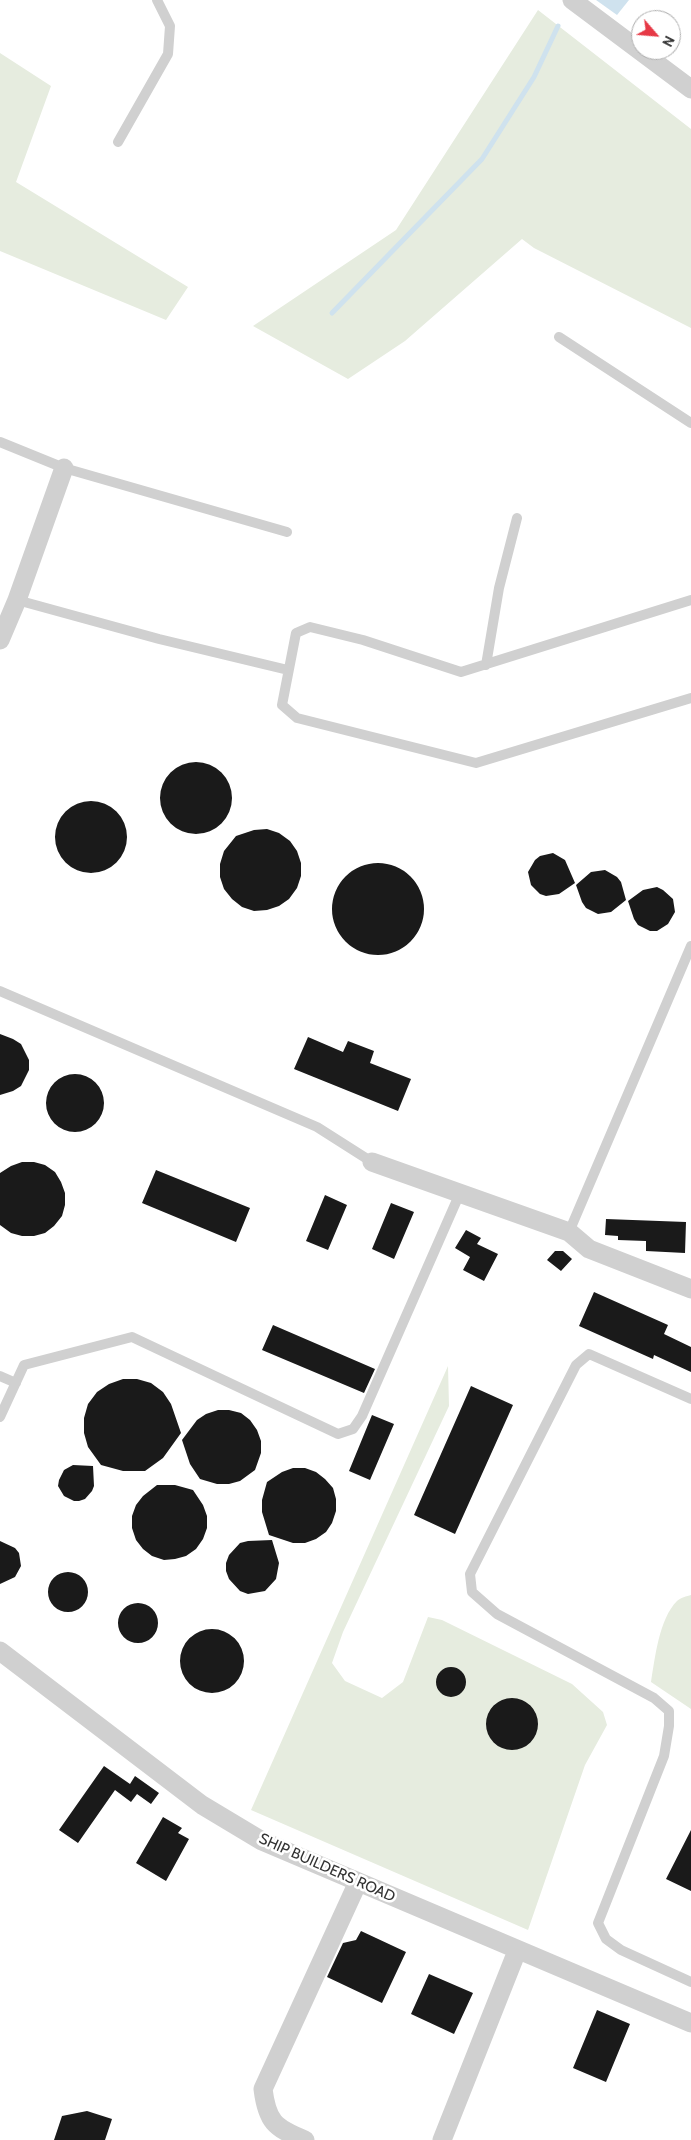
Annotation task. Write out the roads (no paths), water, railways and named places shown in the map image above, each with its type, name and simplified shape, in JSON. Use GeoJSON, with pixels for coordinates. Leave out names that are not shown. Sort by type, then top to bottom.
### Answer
{"type":"FeatureCollection","features":[{"type":"Feature","properties":{"kind":"street"},"geometry":{"type":"LineString","coordinates":[[572,0],[691,89]]}},
{"type":"Feature","properties":{"kind":"street"},"geometry":{"type":"LineString","coordinates":[[0,640],[17,600],[64,468]]}},
{"type":"Feature","properties":{"kind":"street"},"geometry":{"type":"LineString","coordinates":[[372,1162],[569,1232],[589,1248],[691,1289]]}},
{"type":"Feature","properties":{"kind":"street","name":"SHIP BUILDERS ROAD"},"geometry":{"type":"LineString","coordinates":[[0,1651],[202,1805],[262,1841],[691,2023]]}},
{"type":"Feature","properties":{"kind":"street"},"geometry":{"type":"LineString","coordinates":[[305,2140],[292,2135],[274,2124],[266,2110],[263,2089],[358,1882]]}},
{"type":"Feature","properties":{"kind":"street"},"geometry":{"type":"LineString","coordinates":[[442,2140],[517,1950]]}},
{"type":"Feature","properties":{"kind":"lane"},"geometry":{"type":"LineString","coordinates":[[118,142],[168,54],[170,26],[156,0]]}},
{"type":"Feature","properties":{"kind":"lane"},"geometry":{"type":"LineString","coordinates":[[559,337],[691,423]]}},
{"type":"Feature","properties":{"kind":"lane"},"geometry":{"type":"LineString","coordinates":[[0,442],[64,468],[287,532]]}},
{"type":"Feature","properties":{"kind":"lane"},"geometry":{"type":"LineString","coordinates":[[486,665],[499,588],[517,518]]}},
{"type":"Feature","properties":{"kind":"lane"},"geometry":{"type":"LineString","coordinates":[[17,600],[158,639],[288,670]]}},
{"type":"Feature","properties":{"kind":"lane"},"geometry":{"type":"LineString","coordinates":[[691,600],[461,672],[363,640],[310,627],[296,634],[282,705],[297,718],[476,763],[691,698]]}},
{"type":"Feature","properties":{"kind":"lane"},"geometry":{"type":"LineString","coordinates":[[569,1232],[688,960],[691,946]]}},
{"type":"Feature","properties":{"kind":"lane"},"geometry":{"type":"LineString","coordinates":[[0,991],[317,1127],[372,1162]]}},
{"type":"Feature","properties":{"kind":"lane"},"geometry":{"type":"LineString","coordinates":[[0,1417],[24,1365],[132,1337],[338,1434],[354,1429],[362,1416],[460,1193]]}},
{"type":"Feature","properties":{"kind":"lane"},"geometry":{"type":"LineString","coordinates":[[691,1398],[589,1354],[576,1365],[470,1574],[472,1592],[497,1614],[654,1698],[669,1711],[669,1726],[664,1756],[598,1923],[606,1938],[620,1950],[691,1982]]}},
{"type":"Feature","properties":{"kind":"lane"},"geometry":{"type":"LineString","coordinates":[[0,1376],[16,1384]]}},
{"type":"Feature","properties":{"kind":"water"},"geometry":{"type":"Polygon","coordinates":[[[596,0],[629,0],[617,15],[596,0]]]}},
{"type":"Feature","properties":{"kind":"waterway"},"geometry":{"type":"LineString","coordinates":[[332,313],[482,159],[534,77],[558,26]]}}]}
